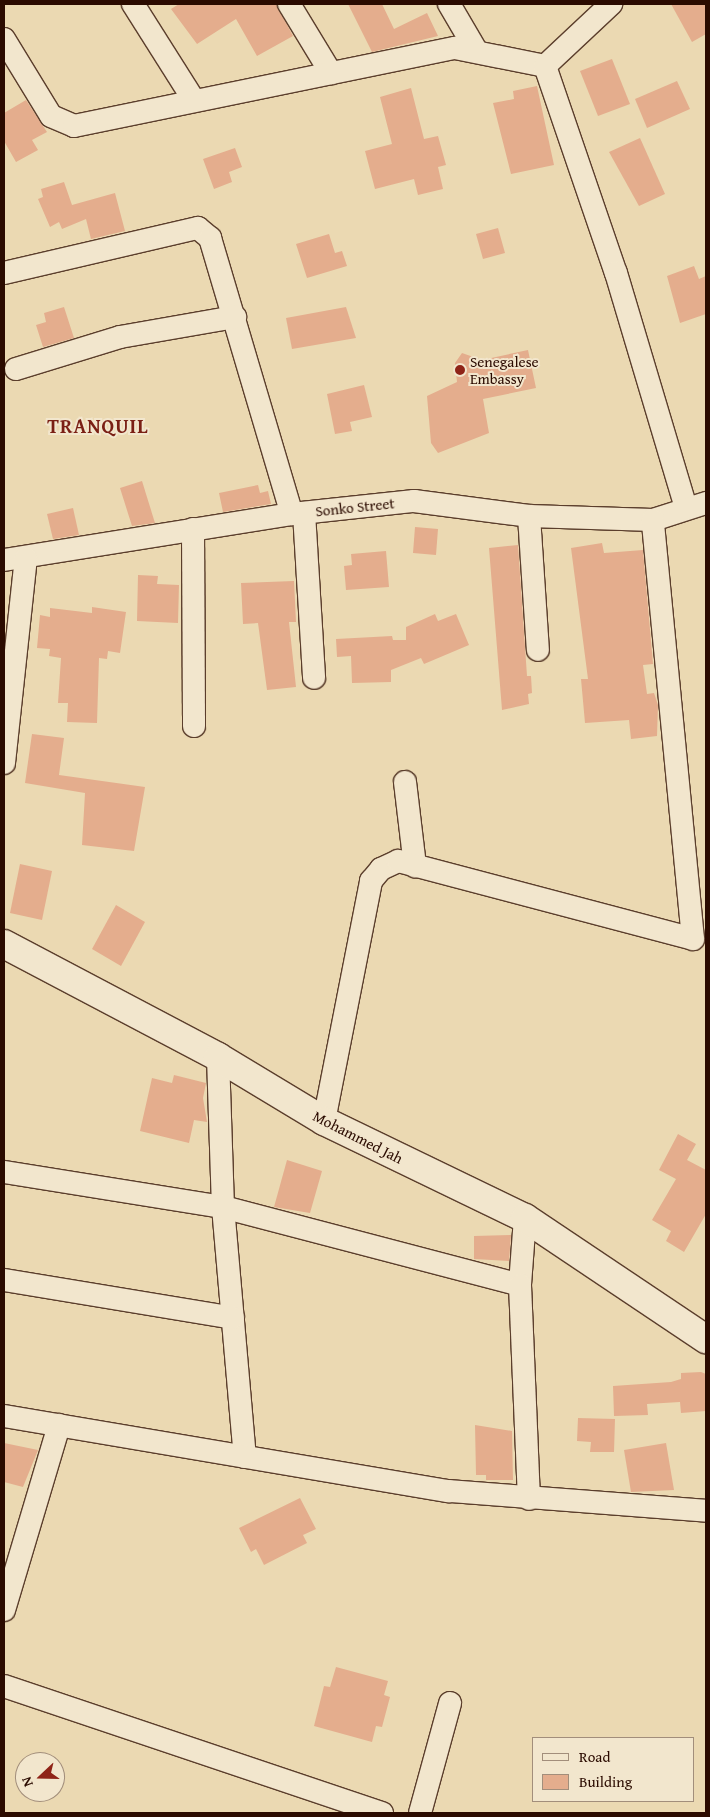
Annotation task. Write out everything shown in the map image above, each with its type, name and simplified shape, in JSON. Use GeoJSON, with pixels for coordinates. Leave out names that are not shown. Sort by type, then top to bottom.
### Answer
{"type":"FeatureCollection","features":[{"type":"Feature","properties":{"kind":"street"},"geometry":{"type":"LineString","coordinates":[[133,4],[193,99]]}},
{"type":"Feature","properties":{"kind":"street"},"geometry":{"type":"LineString","coordinates":[[289,4],[331,73]]}},
{"type":"Feature","properties":{"kind":"street"},"geometry":{"type":"LineString","coordinates":[[449,4],[476,50]]}},
{"type":"Feature","properties":{"kind":"street"},"geometry":{"type":"LineString","coordinates":[[545,66],[611,4]]}},
{"type":"Feature","properties":{"kind":"street"},"geometry":{"type":"LineString","coordinates":[[4,39],[51,116],[62,124],[74,126],[193,99],[455,48],[476,50],[545,66]]}},
{"type":"Feature","properties":{"kind":"street"},"geometry":{"type":"LineString","coordinates":[[545,66],[696,505]]}},
{"type":"Feature","properties":{"kind":"street"},"geometry":{"type":"LineString","coordinates":[[4,274],[198,228],[210,238],[218,255],[235,317],[298,513],[314,678]]}},
{"type":"Feature","properties":{"kind":"street"},"geometry":{"type":"LineString","coordinates":[[16,369],[120,337],[235,317]]}},
{"type":"Feature","properties":{"kind":"street","name":"Sonko Street"},"geometry":{"type":"LineString","coordinates":[[4,560],[26,558],[193,528],[298,513],[414,501],[529,516],[654,520],[696,505]]}},
{"type":"Feature","properties":{"kind":"street"},"geometry":{"type":"LineString","coordinates":[[529,516],[538,650]]}},
{"type":"Feature","properties":{"kind":"street"},"geometry":{"type":"LineString","coordinates":[[324,1121],[370,881],[381,869],[398,861],[700,941],[654,520]]}},
{"type":"Feature","properties":{"kind":"street"},"geometry":{"type":"LineString","coordinates":[[193,528],[194,726]]}},
{"type":"Feature","properties":{"kind":"street"},"geometry":{"type":"LineString","coordinates":[[4,763],[26,558]]}},
{"type":"Feature","properties":{"kind":"street"},"geometry":{"type":"LineString","coordinates":[[405,782],[415,866]]}},
{"type":"Feature","properties":{"kind":"street","name":"Mohammed Jah"},"geometry":{"type":"LineString","coordinates":[[4,944],[218,1057],[324,1121],[525,1218],[706,1339]]}},
{"type":"Feature","properties":{"kind":"street"},"geometry":{"type":"LineString","coordinates":[[218,1057],[223,1207],[245,1457]]}},
{"type":"Feature","properties":{"kind":"street"},"geometry":{"type":"LineString","coordinates":[[4,1172],[223,1207],[520,1285]]}},
{"type":"Feature","properties":{"kind":"street"},"geometry":{"type":"LineString","coordinates":[[525,1218],[520,1285],[529,1499]]}},
{"type":"Feature","properties":{"kind":"street"},"geometry":{"type":"LineString","coordinates":[[4,1280],[233,1318]]}},
{"type":"Feature","properties":{"kind":"street"},"geometry":{"type":"LineString","coordinates":[[4,1416],[449,1491],[529,1499],[706,1511]]}},
{"type":"Feature","properties":{"kind":"street"},"geometry":{"type":"LineString","coordinates":[[4,1610],[59,1424]]}},
{"type":"Feature","properties":{"kind":"street"},"geometry":{"type":"LineString","coordinates":[[4,1686],[382,1813]]}},
{"type":"Feature","properties":{"kind":"street"},"geometry":{"type":"LineString","coordinates":[[420,1813],[450,1703]]}},
{"type":"Feature","properties":{"kind":"building"},"geometry":{"type":"Polygon","coordinates":[[[179,4],[276,4],[293,36],[257,56],[236,19],[197,44],[171,9],[179,4]]]}},
{"type":"Feature","properties":{"kind":"building"},"geometry":{"type":"Polygon","coordinates":[[[348,4],[382,4],[394,29],[427,13],[438,36],[372,52],[348,4]]]}},
{"type":"Feature","properties":{"kind":"building"},"geometry":{"type":"Polygon","coordinates":[[[671,4],[706,4],[706,34],[692,42],[671,4]]]}},
{"type":"Feature","properties":{"kind":"building"},"geometry":{"type":"Polygon","coordinates":[[[612,59],[630,104],[598,116],[580,71],[612,59]]]}},
{"type":"Feature","properties":{"kind":"building"},"geometry":{"type":"Polygon","coordinates":[[[677,81],[690,109],[647,128],[635,99],[677,81]]]}},
{"type":"Feature","properties":{"kind":"building"},"geometry":{"type":"Polygon","coordinates":[[[537,86],[554,165],[511,174],[493,103],[514,99],[513,91],[537,86]]]}},
{"type":"Feature","properties":{"kind":"building"},"geometry":{"type":"Polygon","coordinates":[[[411,88],[424,139],[438,136],[446,165],[438,167],[443,189],[418,195],[414,179],[375,189],[365,151],[392,144],[380,97],[411,88]]]}},
{"type":"Feature","properties":{"kind":"building"},"geometry":{"type":"Polygon","coordinates":[[[26,100],[47,132],[32,140],[38,150],[16,162],[4,141],[4,113],[26,100]]]}},
{"type":"Feature","properties":{"kind":"building"},"geometry":{"type":"Polygon","coordinates":[[[640,138],[665,194],[639,206],[609,152],[640,138]]]}},
{"type":"Feature","properties":{"kind":"building"},"geometry":{"type":"Polygon","coordinates":[[[235,148],[242,167],[229,172],[232,182],[214,189],[203,159],[235,148]]]}},
{"type":"Feature","properties":{"kind":"building"},"geometry":{"type":"Polygon","coordinates":[[[64,182],[72,205],[115,193],[125,231],[91,239],[86,219],[62,229],[59,222],[50,227],[38,199],[43,197],[41,189],[64,182]]]}},
{"type":"Feature","properties":{"kind":"building"},"geometry":{"type":"Polygon","coordinates":[[[498,228],[505,253],[483,259],[476,234],[498,228]]]}},
{"type":"Feature","properties":{"kind":"building"},"geometry":{"type":"Polygon","coordinates":[[[329,234],[335,253],[342,251],[347,266],[307,278],[296,244],[329,234]]]}},
{"type":"Feature","properties":{"kind":"building"},"geometry":{"type":"Polygon","coordinates":[[[694,266],[699,279],[706,276],[706,314],[680,323],[667,276],[694,266]]]}},
{"type":"Feature","properties":{"kind":"building"},"geometry":{"type":"Polygon","coordinates":[[[64,307],[74,338],[43,347],[36,325],[46,322],[44,313],[64,307]]]}},
{"type":"Feature","properties":{"kind":"building"},"geometry":{"type":"Polygon","coordinates":[[[346,307],[356,338],[292,349],[286,318],[346,307]]]}},
{"type":"Feature","properties":{"kind":"building"},"geometry":{"type":"Polygon","coordinates":[[[528,350],[536,388],[483,399],[489,433],[438,453],[431,443],[427,396],[457,382],[455,363],[462,353],[482,360],[528,350]]]}},
{"type":"Feature","properties":{"kind":"building"},"geometry":{"type":"Polygon","coordinates":[[[364,385],[372,417],[350,422],[352,431],[335,434],[327,394],[364,385]]]}},
{"type":"Feature","properties":{"kind":"building"},"geometry":{"type":"Polygon","coordinates":[[[142,481],[155,523],[132,526],[120,488],[142,481]]]}},
{"type":"Feature","properties":{"kind":"building"},"geometry":{"type":"Polygon","coordinates":[[[258,485],[260,493],[268,491],[271,504],[223,512],[219,493],[258,485]]]}},
{"type":"Feature","properties":{"kind":"building"},"geometry":{"type":"Polygon","coordinates":[[[73,508],[79,535],[53,539],[47,514],[73,508]]]}},
{"type":"Feature","properties":{"kind":"building"},"geometry":{"type":"Polygon","coordinates":[[[415,527],[438,529],[436,555],[413,553],[415,527]]]}},
{"type":"Feature","properties":{"kind":"building"},"geometry":{"type":"Polygon","coordinates":[[[602,543],[604,553],[643,550],[653,664],[643,665],[647,694],[654,693],[658,705],[657,736],[631,739],[629,720],[585,723],[581,679],[588,679],[571,548],[602,543]]]}},
{"type":"Feature","properties":{"kind":"building"},"geometry":{"type":"Polygon","coordinates":[[[518,545],[527,676],[531,676],[532,693],[528,694],[529,704],[502,710],[489,548],[518,545]]]}},
{"type":"Feature","properties":{"kind":"building"},"geometry":{"type":"Polygon","coordinates":[[[386,551],[389,587],[346,590],[344,566],[352,565],[351,554],[386,551]]]}},
{"type":"Feature","properties":{"kind":"building"},"geometry":{"type":"Polygon","coordinates":[[[138,575],[158,576],[157,584],[179,585],[178,623],[137,621],[138,575]]]}},
{"type":"Feature","properties":{"kind":"building"},"geometry":{"type":"Polygon","coordinates":[[[294,581],[296,622],[289,622],[296,687],[267,690],[258,623],[243,624],[241,583],[294,581]]]}},
{"type":"Feature","properties":{"kind":"building"},"geometry":{"type":"Polygon","coordinates":[[[92,607],[126,612],[120,653],[108,651],[107,659],[99,658],[97,723],[67,722],[68,703],[58,703],[61,658],[49,656],[50,649],[37,648],[40,615],[50,617],[50,608],[92,613],[92,607]]]}},
{"type":"Feature","properties":{"kind":"building"},"geometry":{"type":"Polygon","coordinates":[[[435,614],[438,621],[456,614],[469,645],[424,664],[421,658],[391,670],[391,682],[352,683],[351,656],[337,657],[336,639],[392,636],[393,640],[406,640],[406,627],[435,614]]]}},
{"type":"Feature","properties":{"kind":"building"},"geometry":{"type":"Polygon","coordinates":[[[32,734],[64,738],[59,775],[145,787],[134,851],[82,845],[85,793],[25,783],[32,734]]]}},
{"type":"Feature","properties":{"kind":"building"},"geometry":{"type":"Polygon","coordinates":[[[20,864],[52,871],[42,920],[10,913],[20,864]]]}},
{"type":"Feature","properties":{"kind":"building"},"geometry":{"type":"Polygon","coordinates":[[[116,905],[145,922],[121,966],[92,949],[116,905]]]}},
{"type":"Feature","properties":{"kind":"building"},"geometry":{"type":"Polygon","coordinates":[[[174,1075],[206,1083],[203,1098],[207,1122],[194,1120],[189,1143],[140,1131],[152,1078],[172,1083],[174,1075]]]}},
{"type":"Feature","properties":{"kind":"building"},"geometry":{"type":"Polygon","coordinates":[[[678,1134],[696,1144],[687,1160],[706,1170],[706,1214],[684,1252],[666,1241],[671,1231],[652,1220],[676,1179],[659,1170],[678,1134]]]}},
{"type":"Feature","properties":{"kind":"building"},"geometry":{"type":"Polygon","coordinates":[[[287,1160],[322,1171],[310,1213],[274,1207],[287,1160]]]}},
{"type":"Feature","properties":{"kind":"building"},"geometry":{"type":"Polygon","coordinates":[[[511,1235],[509,1261],[474,1259],[474,1236],[511,1235]]]}},
{"type":"Feature","properties":{"kind":"building"},"geometry":{"type":"Polygon","coordinates":[[[701,1372],[706,1374],[706,1411],[681,1413],[680,1402],[647,1404],[648,1415],[614,1416],[613,1386],[671,1382],[681,1379],[681,1373],[701,1372]]]}},
{"type":"Feature","properties":{"kind":"building"},"geometry":{"type":"Polygon","coordinates":[[[578,1418],[615,1419],[614,1452],[590,1452],[591,1442],[577,1441],[578,1418]]]}},
{"type":"Feature","properties":{"kind":"building"},"geometry":{"type":"Polygon","coordinates":[[[475,1425],[512,1431],[513,1480],[486,1480],[486,1475],[476,1475],[475,1425]]]}},
{"type":"Feature","properties":{"kind":"building"},"geometry":{"type":"Polygon","coordinates":[[[4,1443],[38,1450],[23,1487],[4,1482],[4,1443]]]}},
{"type":"Feature","properties":{"kind":"building"},"geometry":{"type":"Polygon","coordinates":[[[666,1443],[674,1490],[631,1492],[624,1450],[666,1443]]]}},
{"type":"Feature","properties":{"kind":"building"},"geometry":{"type":"Polygon","coordinates":[[[300,1498],[316,1529],[303,1535],[307,1543],[264,1565],[256,1549],[251,1552],[239,1528],[300,1498]]]}},
{"type":"Feature","properties":{"kind":"building"},"geometry":{"type":"Polygon","coordinates":[[[336,1667],[388,1681],[384,1695],[390,1697],[382,1727],[376,1726],[372,1742],[314,1726],[324,1686],[330,1687],[336,1667]]]}},
{"type":"Feature","properties":{"kind":"place","name":"Senegalese Embassy"},"geometry":{"type":"Point","coordinates":[460,370]}},
{"type":"Feature","properties":{"kind":"district","name":"TRANQUIL"},"geometry":{"type":"Point","coordinates":[98,425]}}]}
